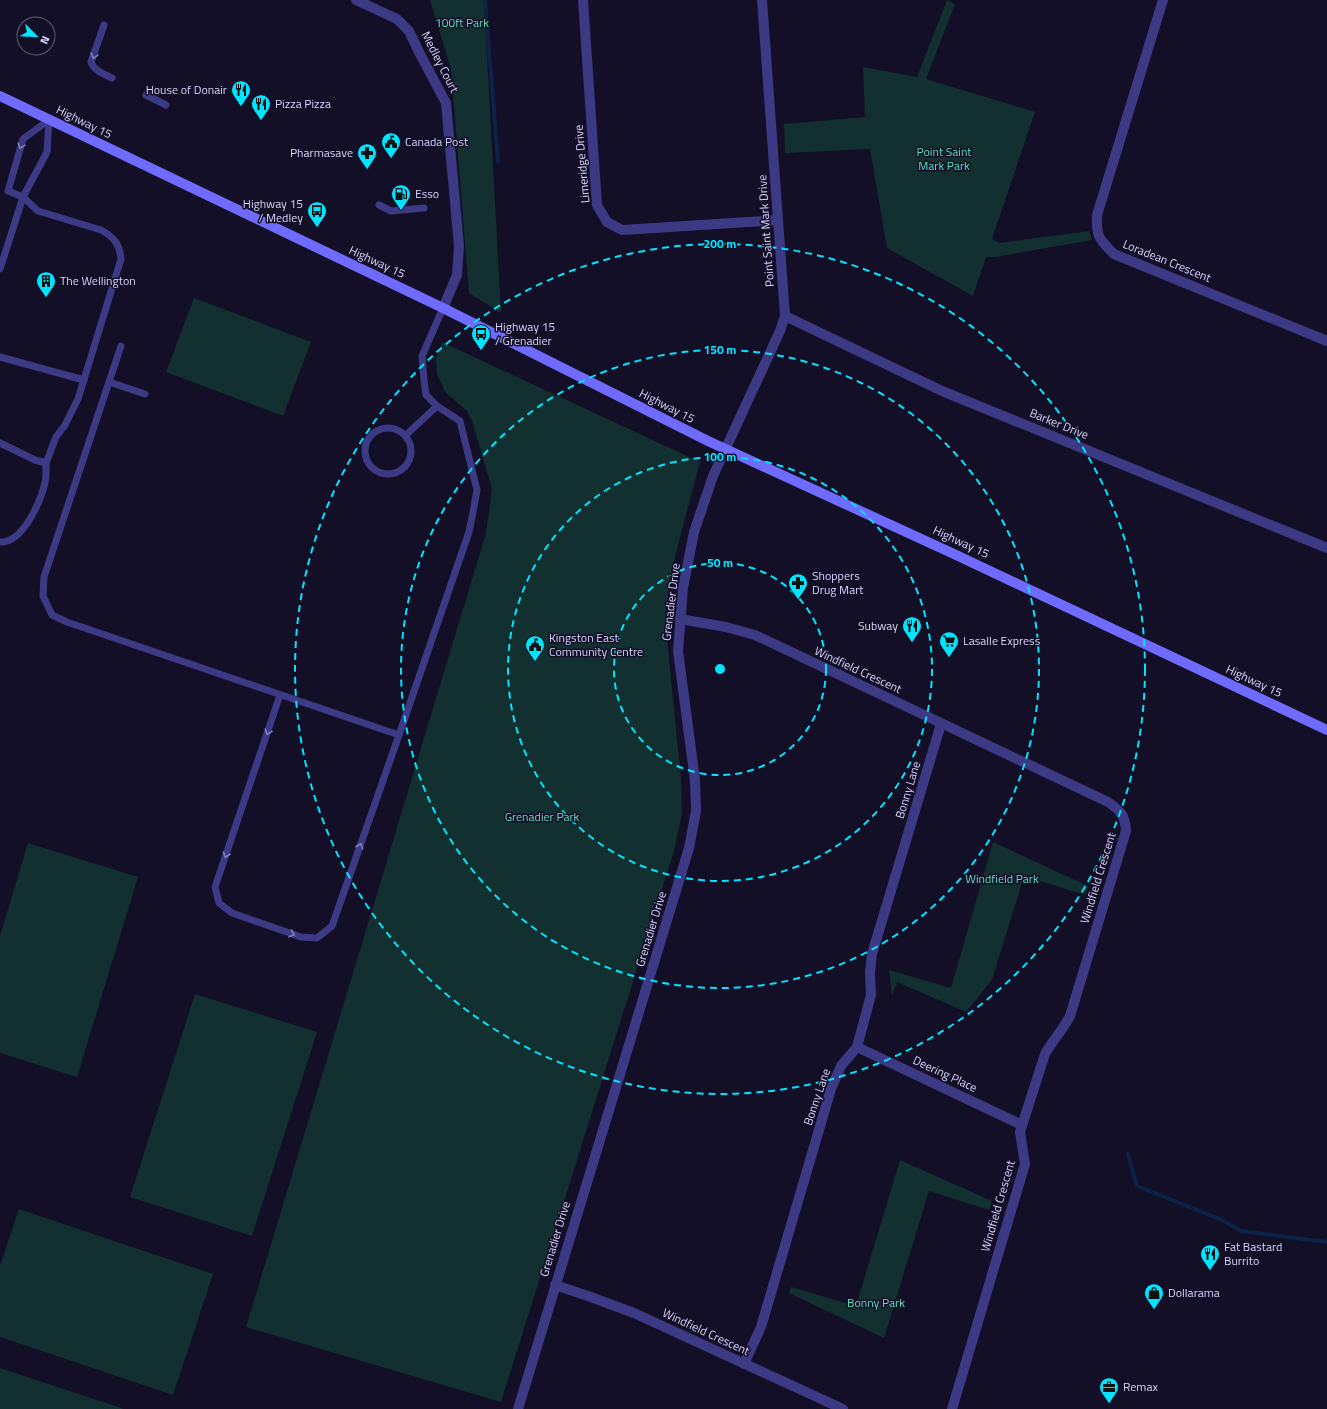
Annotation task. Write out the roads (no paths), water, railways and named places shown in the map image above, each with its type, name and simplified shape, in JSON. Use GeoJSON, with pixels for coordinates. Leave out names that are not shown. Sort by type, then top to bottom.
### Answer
{"type":"FeatureCollection","features":[{"type":"Feature","properties":{"kind":"main road","name":"Highway 15"},"geometry":{"type":"LineString","coordinates":[[0,96],[443,308],[725,448],[1327,730]]}},
{"type":"Feature","properties":{"kind":"street","name":"Medley Court"},"geometry":{"type":"LineString","coordinates":[[356,0],[397,19],[409,31],[446,103],[459,246],[457,274],[443,308]]}},
{"type":"Feature","properties":{"kind":"street","name":"Limeridge Drive"},"geometry":{"type":"LineString","coordinates":[[583,0],[597,205],[607,222],[622,230],[778,220]]}},
{"type":"Feature","properties":{"kind":"street","name":"Point Saint Mark Drive"},"geometry":{"type":"LineString","coordinates":[[725,448],[780,331],[785,316],[762,0]]}},
{"type":"Feature","properties":{"kind":"street","name":"Loradean Crescent"},"geometry":{"type":"LineString","coordinates":[[1163,0],[1097,215],[1096,230],[1101,241],[1114,254],[1327,341]]}},
{"type":"Feature","properties":{"kind":"street","name":"Barker Drive"},"geometry":{"type":"LineString","coordinates":[[785,316],[942,391],[1327,548]]}},
{"type":"Feature","properties":{"kind":"street","name":"Grenadier Drive"},"geometry":{"type":"LineString","coordinates":[[518,1409],[689,848],[696,811],[695,780],[678,651],[680,619],[683,588],[694,532],[713,476],[725,448]]}},
{"type":"Feature","properties":{"kind":"street","name":"Windfield Crescent"},"geometry":{"type":"LineString","coordinates":[[680,619],[726,627],[755,635],[1108,802],[1118,810],[1125,819],[1126,831],[1070,1016],[1045,1054],[1022,1125],[1020,1140],[1025,1164],[952,1409]]}},
{"type":"Feature","properties":{"kind":"street","name":"Bonny Lane"},"geometry":{"type":"LineString","coordinates":[[744,1364],[761,1327],[831,1089],[841,1066],[857,1048],[870,995],[872,954],[941,724]]}},
{"type":"Feature","properties":{"kind":"street","name":"Deering Place"},"geometry":{"type":"LineString","coordinates":[[857,1048],[1022,1125]]}},
{"type":"Feature","properties":{"kind":"street","name":"Windfield Crescent"},"geometry":{"type":"LineString","coordinates":[[555,1285],[634,1313],[843,1409]]}},
{"type":"Feature","properties":{"kind":"lane"},"geometry":{"type":"LineString","coordinates":[[104,25],[92,62],[93,67],[112,78]]}},
{"type":"Feature","properties":{"kind":"lane"},"geometry":{"type":"LineString","coordinates":[[146,95],[166,105]]}},
{"type":"Feature","properties":{"kind":"lane"},"geometry":{"type":"LineString","coordinates":[[0,542],[13,539],[22,531],[42,492],[46,476],[46,462],[56,437],[65,425],[78,399],[121,259],[121,250],[117,242],[110,235],[101,230],[38,211],[23,196],[8,191],[23,139],[49,120]]}},
{"type":"Feature","properties":{"kind":"lane"},"geometry":{"type":"LineString","coordinates":[[0,269],[23,196],[47,152],[49,120]]}},
{"type":"Feature","properties":{"kind":"lane"},"geometry":{"type":"LineString","coordinates":[[379,205],[391,211],[424,208]]}},
{"type":"Feature","properties":{"kind":"lane"},"geometry":{"type":"LineString","coordinates":[[280,695],[216,887],[219,903],[232,913],[301,938],[317,938],[332,926],[469,532],[477,490],[460,421],[437,406],[426,395],[424,380],[422,356],[443,308]]}},
{"type":"Feature","properties":{"kind":"lane"},"geometry":{"type":"LineString","coordinates":[[121,346],[44,577],[43,596],[52,615],[67,622],[399,735]]}},
{"type":"Feature","properties":{"kind":"lane"},"geometry":{"type":"LineString","coordinates":[[0,357],[84,380]]}},
{"type":"Feature","properties":{"kind":"lane"},"geometry":{"type":"LineString","coordinates":[[109,382],[145,394]]}},
{"type":"Feature","properties":{"kind":"lane"},"geometry":{"type":"LineString","coordinates":[[406,435],[437,406]]}},
{"type":"Feature","properties":{"kind":"lane"},"geometry":{"type":"LineString","coordinates":[[392,428],[400,430],[406,435],[412,448],[409,462],[405,467],[398,472],[382,474],[370,465],[366,458],[365,450],[368,439],[377,430],[392,428]]}},
{"type":"Feature","properties":{"kind":"lane"},"geometry":{"type":"LineString","coordinates":[[0,443],[35,460],[46,462]]}},
{"type":"Feature","properties":{"kind":"waterway"},"geometry":{"type":"LineString","coordinates":[[485,0],[498,161]]}},
{"type":"Feature","properties":{"kind":"waterway"},"geometry":{"type":"LineString","coordinates":[[1128,1154],[1137,1186],[1222,1220],[1241,1231],[1327,1242]]}},
{"type":"Feature","properties":{"kind":"place","name":"House of Donair"},"geometry":{"type":"Point","coordinates":[241,107]}},
{"type":"Feature","properties":{"kind":"place","name":"Pizza Pizza"},"geometry":{"type":"Point","coordinates":[261,121]}},
{"type":"Feature","properties":{"kind":"place","name":"Canada Post"},"geometry":{"type":"Point","coordinates":[391,159]}},
{"type":"Feature","properties":{"kind":"place","name":"Pharmasave"},"geometry":{"type":"Point","coordinates":[367,170]}},
{"type":"Feature","properties":{"kind":"place","name":"Esso"},"geometry":{"type":"Point","coordinates":[401,211]}},
{"type":"Feature","properties":{"kind":"place","name":"Highway 15 / Medley"},"geometry":{"type":"Point","coordinates":[317,228]}},
{"type":"Feature","properties":{"kind":"place","name":"The Wellington"},"geometry":{"type":"Point","coordinates":[46,298]}},
{"type":"Feature","properties":{"kind":"place","name":"Highway 15 / Grenadier"},"geometry":{"type":"Point","coordinates":[481,351]}},
{"type":"Feature","properties":{"kind":"place","name":"Shoppers Drug Mart"},"geometry":{"type":"Point","coordinates":[798,600]}},
{"type":"Feature","properties":{"kind":"place","name":"Subway"},"geometry":{"type":"Point","coordinates":[912,643]}},
{"type":"Feature","properties":{"kind":"place","name":"Lasalle Express"},"geometry":{"type":"Point","coordinates":[949,658]}},
{"type":"Feature","properties":{"kind":"place","name":"Kingston East Community Centre"},"geometry":{"type":"Point","coordinates":[535,662]}},
{"type":"Feature","properties":{"kind":"place","name":"Fat Bastard Burrito"},"geometry":{"type":"Point","coordinates":[1210,1271]}},
{"type":"Feature","properties":{"kind":"place","name":"Dollarama"},"geometry":{"type":"Point","coordinates":[1154,1310]}},
{"type":"Feature","properties":{"kind":"place","name":"Remax"},"geometry":{"type":"Point","coordinates":[1109,1404]}},
{"type":"Feature","properties":{"kind":"park label","name":"100ft Park"},"geometry":{"type":"Point","coordinates":[462,23]}},
{"type":"Feature","properties":{"kind":"park label","name":"Point Saint Mark Park"},"geometry":{"type":"Point","coordinates":[944,159]}},
{"type":"Feature","properties":{"kind":"park label","name":"Grenadier Park"},"geometry":{"type":"Point","coordinates":[542,817]}},
{"type":"Feature","properties":{"kind":"park label","name":"Windfield Park"},"geometry":{"type":"Point","coordinates":[1002,879]}},
{"type":"Feature","properties":{"kind":"park label","name":"Bonny Park"},"geometry":{"type":"Point","coordinates":[876,1303]}}]}
